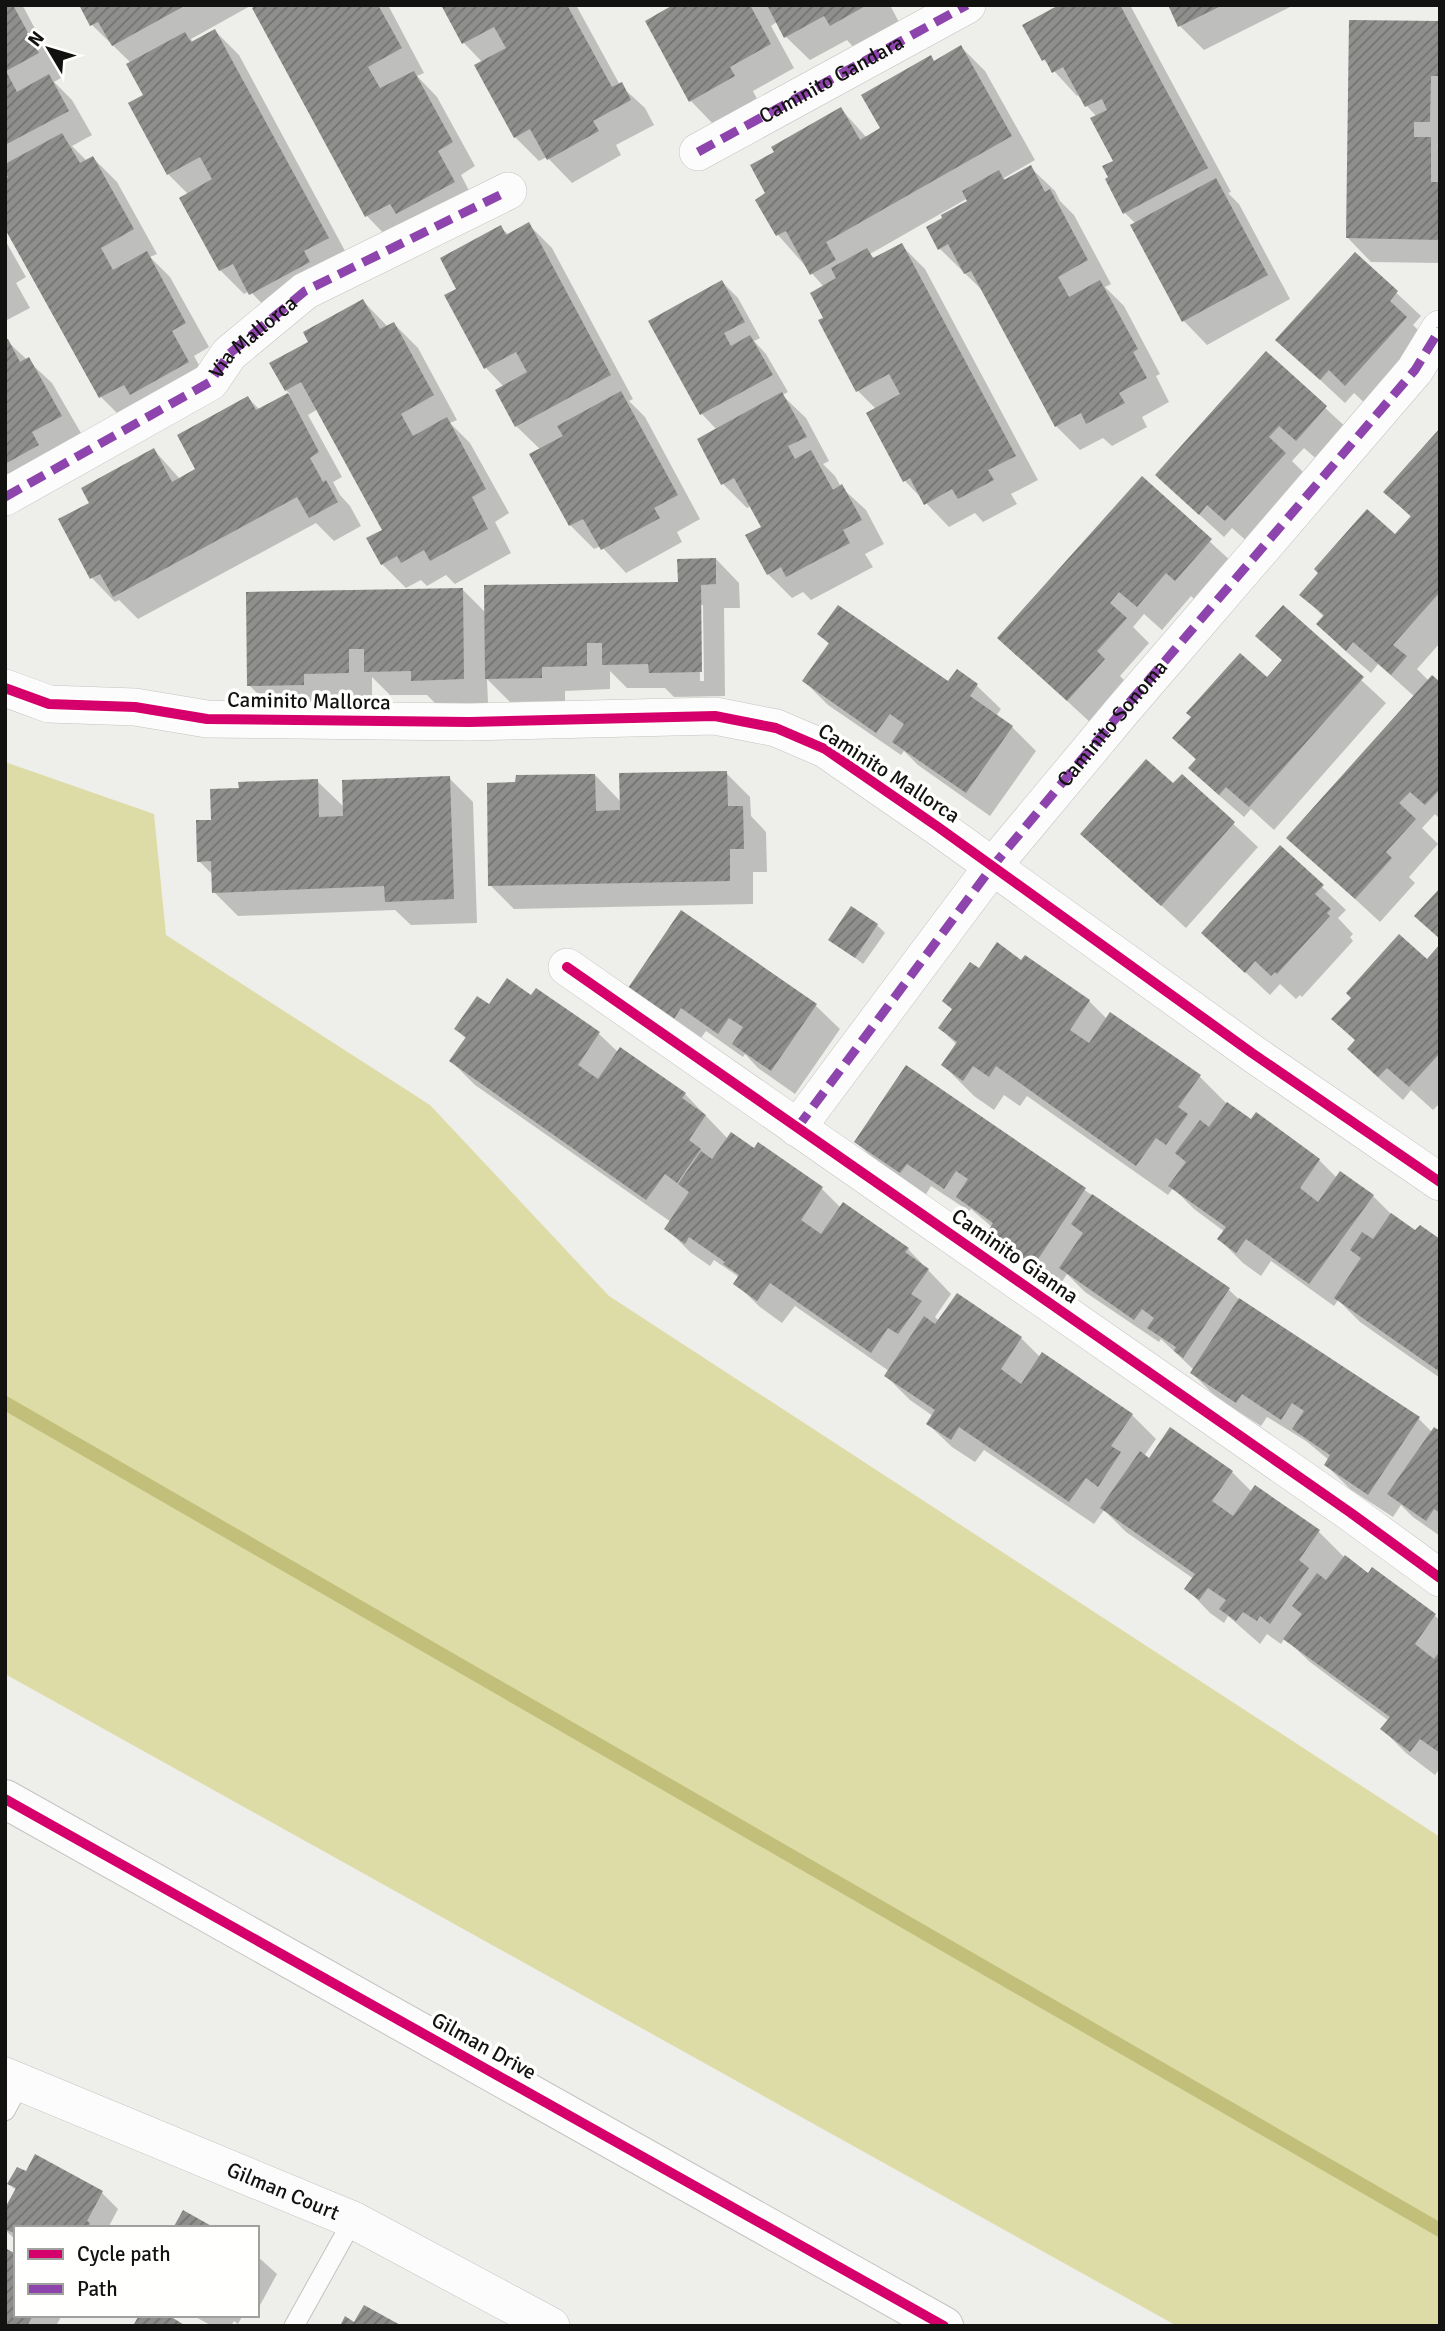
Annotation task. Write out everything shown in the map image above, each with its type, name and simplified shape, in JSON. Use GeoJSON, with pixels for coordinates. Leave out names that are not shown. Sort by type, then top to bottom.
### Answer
{"type":"FeatureCollection","features":[{"type":"Feature","properties":{"kind":"main road","name":"Gilman Drive"},"geometry":{"type":"LineString","coordinates":[[5,1799],[944,2326]]}},
{"type":"Feature","properties":{"kind":"street","name":"Caminito Gandara"},"geometry":{"type":"LineString","coordinates":[[698,152],[967,5]]}},
{"type":"Feature","properties":{"kind":"street","name":"Via Mallorca"},"geometry":{"type":"LineString","coordinates":[[5,497],[210,383],[229,354],[305,291],[508,191]]}},
{"type":"Feature","properties":{"kind":"street","name":"Caminito Sonoma"},"geometry":{"type":"LineString","coordinates":[[797,1128],[992,867],[1415,370],[1440,329]]}},
{"type":"Feature","properties":{"kind":"street","name":"Caminito Mallorca"},"geometry":{"type":"LineString","coordinates":[[5,688],[49,704],[135,708],[207,719],[469,722],[715,716],[776,728],[825,749],[1252,1053],[1440,1182]]}},
{"type":"Feature","properties":{"kind":"street","name":"Caminito Gianna"},"geometry":{"type":"LineString","coordinates":[[567,967],[1351,1513],[1440,1578]]}},
{"type":"Feature","properties":{"kind":"street","name":"Gilman Court"},"geometry":{"type":"LineString","coordinates":[[10,2090],[353,2220],[551,2326]]}},
{"type":"Feature","properties":{"kind":"lane"},"geometry":{"type":"LineString","coordinates":[[294,2326],[353,2220]]}},
{"type":"Feature","properties":{"kind":"shaded area"},"geometry":{"type":"Polygon","coordinates":[[[5,762],[154,814],[166,935],[430,1105],[609,1296],[1440,1837],[1440,2326],[1177,2326],[5,1674],[5,762]]]}},
{"type":"Feature","properties":{"kind":"building"},"geometry":{"type":"Polygon","coordinates":[[[5,5],[13,5],[39,53],[6,71],[17,92],[49,74],[69,111],[5,145],[5,5]]]}},
{"type":"Feature","properties":{"kind":"building"},"geometry":{"type":"Polygon","coordinates":[[[79,5],[186,5],[112,46],[98,22],[90,26],[79,5]]]}},
{"type":"Feature","properties":{"kind":"building"},"geometry":{"type":"Polygon","coordinates":[[[256,5],[378,5],[402,48],[368,67],[380,88],[414,71],[453,142],[438,151],[455,182],[396,214],[390,204],[365,217],[252,8],[256,5]]]}},
{"type":"Feature","properties":{"kind":"building"},"geometry":{"type":"Polygon","coordinates":[[[441,5],[567,5],[612,87],[622,82],[631,100],[593,121],[599,131],[547,160],[530,129],[514,138],[474,65],[506,48],[494,27],[462,44],[441,5]]]}},
{"type":"Feature","properties":{"kind":"building"},"geometry":{"type":"Polygon","coordinates":[[[673,5],[750,5],[771,44],[730,67],[735,76],[689,102],[645,21],[673,5]]]}},
{"type":"Feature","properties":{"kind":"building"},"geometry":{"type":"Polygon","coordinates":[[[767,5],[867,5],[830,26],[824,16],[784,38],[767,5]]]}},
{"type":"Feature","properties":{"kind":"building"},"geometry":{"type":"Polygon","coordinates":[[[1059,5],[1120,5],[1208,168],[1123,214],[1105,179],[1108,177],[1102,166],[1113,161],[1090,118],[1107,110],[1102,99],[1085,107],[1063,67],[1052,73],[1045,59],[1042,61],[1022,25],[1059,5]]]}},
{"type":"Feature","properties":{"kind":"building"},"geometry":{"type":"Polygon","coordinates":[[[1168,5],[1223,5],[1178,27],[1168,5]]]}},
{"type":"Feature","properties":{"kind":"building"},"geometry":{"type":"Polygon","coordinates":[[[1349,20],[1440,21],[1440,76],[1431,76],[1430,122],[1414,122],[1414,137],[1431,137],[1431,182],[1440,182],[1440,240],[1346,238],[1349,20]]]}},
{"type":"Feature","properties":{"kind":"building"},"geometry":{"type":"Polygon","coordinates":[[[215,29],[329,238],[304,251],[310,262],[249,295],[233,264],[219,271],[179,198],[212,179],[200,157],[167,175],[128,103],[143,95],[126,64],[185,32],[191,42],[215,29]]]}},
{"type":"Feature","properties":{"kind":"building"},"geometry":{"type":"Polygon","coordinates":[[[961,45],[1012,136],[826,242],[836,260],[810,275],[786,231],[776,236],[755,200],[765,193],[750,165],[774,152],[771,147],[841,107],[860,140],[880,128],[861,95],[931,55],[934,61],[961,45]]]}},
{"type":"Feature","properties":{"kind":"building"},"geometry":{"type":"Polygon","coordinates":[[[62,133],[80,163],[93,156],[134,229],[101,248],[113,270],[147,251],[186,323],[172,331],[189,362],[130,395],[124,385],[99,398],[5,229],[5,178],[8,177],[5,164],[62,133]]]}},
{"type":"Feature","properties":{"kind":"building"},"geometry":{"type":"Polygon","coordinates":[[[1031,165],[1045,192],[1050,189],[1088,260],[1058,277],[1069,297],[1100,280],[1138,349],[1133,352],[1147,378],[1119,393],[1125,403],[1086,424],[1081,413],[1055,427],[971,271],[964,274],[948,244],[938,250],[926,227],[942,218],[941,215],[967,201],[962,191],[999,170],[1004,180],[1031,165]]]}},
{"type":"Feature","properties":{"kind":"building"},"geometry":{"type":"Polygon","coordinates":[[[1216,178],[1268,275],[1182,322],[1130,225],[1216,178]]]}},
{"type":"Feature","properties":{"kind":"building"},"geometry":{"type":"Polygon","coordinates":[[[529,222],[611,375],[515,427],[495,390],[527,372],[516,352],[484,369],[444,295],[456,289],[440,258],[501,225],[506,235],[529,222]]]}},
{"type":"Feature","properties":{"kind":"building"},"geometry":{"type":"Polygon","coordinates":[[[902,243],[1016,456],[988,470],[994,480],[958,499],[952,489],[924,505],[910,478],[903,482],[866,413],[900,394],[889,374],[856,392],[818,320],[823,318],[810,293],[836,278],[831,268],[867,248],[873,258],[902,243]]]}},
{"type":"Feature","properties":{"kind":"building"},"geometry":{"type":"Polygon","coordinates":[[[1355,252],[1398,291],[1390,301],[1407,317],[1345,386],[1329,370],[1320,380],[1275,340],[1355,252]]]}},
{"type":"Feature","properties":{"kind":"building"},"geometry":{"type":"Polygon","coordinates":[[[722,280],[745,322],[724,333],[731,346],[750,335],[773,375],[700,415],[648,321],[722,280]]]}},
{"type":"Feature","properties":{"kind":"building"},"geometry":{"type":"Polygon","coordinates":[[[363,299],[380,329],[394,322],[434,395],[401,414],[413,436],[447,417],[486,489],[472,497],[488,529],[430,561],[424,550],[401,563],[397,556],[381,565],[366,538],[382,530],[301,382],[285,391],[269,363],[308,342],[303,332],[363,299]]]}},
{"type":"Feature","properties":{"kind":"building"},"geometry":{"type":"Polygon","coordinates":[[[8,339],[20,362],[29,357],[62,416],[32,432],[39,445],[5,464],[5,340],[8,339]]]}},
{"type":"Feature","properties":{"kind":"building"},"geometry":{"type":"Polygon","coordinates":[[[1266,351],[1327,406],[1296,441],[1279,426],[1269,437],[1286,453],[1225,521],[1207,505],[1199,515],[1155,475],[1266,351]]]}},
{"type":"Feature","properties":{"kind":"building"},"geometry":{"type":"Polygon","coordinates":[[[621,391],[678,495],[654,508],[660,518],[601,550],[583,519],[569,526],[529,454],[563,436],[557,426],[621,391]]]}},
{"type":"Feature","properties":{"kind":"building"},"geometry":{"type":"Polygon","coordinates":[[[782,392],[807,437],[788,446],[795,459],[811,450],[833,490],[842,484],[862,520],[843,530],[850,543],[786,577],[781,567],[767,575],[745,535],[761,527],[734,478],[721,485],[697,439],[782,392]]]}},
{"type":"Feature","properties":{"kind":"building"},"geometry":{"type":"Polygon","coordinates":[[[288,393],[319,452],[310,458],[338,502],[309,518],[297,497],[113,597],[100,574],[90,579],[58,519],[89,503],[81,488],[154,448],[172,482],[195,469],[177,435],[248,396],[256,410],[288,393]]]}},
{"type":"Feature","properties":{"kind":"building"},"geometry":{"type":"Polygon","coordinates":[[[1440,428],[1440,592],[1393,645],[1407,656],[1391,675],[1353,642],[1346,651],[1316,624],[1324,615],[1299,595],[1318,573],[1314,569],[1367,509],[1395,534],[1411,516],[1383,492],[1440,428]]]}},
{"type":"Feature","properties":{"kind":"building"},"geometry":{"type":"Polygon","coordinates":[[[1142,476],[1212,539],[1175,581],[1166,573],[1137,607],[1119,592],[1110,603],[1127,618],[1097,651],[1105,659],[1067,701],[997,638],[1142,476]]]}},
{"type":"Feature","properties":{"kind":"building"},"geometry":{"type":"Polygon","coordinates":[[[716,558],[716,584],[701,585],[702,672],[649,673],[648,664],[602,665],[602,643],[587,643],[587,666],[542,667],[542,678],[485,679],[484,585],[678,582],[677,559],[716,558]]]}},
{"type":"Feature","properties":{"kind":"building"},"geometry":{"type":"Polygon","coordinates":[[[463,588],[464,679],[411,681],[411,671],[364,672],[364,649],[349,649],[349,673],[304,674],[304,685],[247,686],[246,592],[463,588]]]}},
{"type":"Feature","properties":{"kind":"building"},"geometry":{"type":"Polygon","coordinates":[[[838,605],[948,681],[957,669],[978,684],[970,696],[1013,726],[966,793],[892,742],[904,724],[890,714],[876,733],[802,681],[829,643],[817,634],[838,605]]]}},
{"type":"Feature","properties":{"kind":"building"},"geometry":{"type":"Polygon","coordinates":[[[1283,605],[1364,677],[1249,807],[1226,787],[1219,795],[1188,768],[1196,759],[1172,738],[1191,717],[1186,713],[1240,653],[1267,677],[1282,660],[1255,636],[1283,605]]]}},
{"type":"Feature","properties":{"kind":"building"},"geometry":{"type":"Polygon","coordinates":[[[1432,675],[1440,682],[1440,789],[1425,805],[1410,792],[1399,803],[1416,819],[1386,852],[1392,858],[1355,899],[1286,838],[1432,675]]]}},
{"type":"Feature","properties":{"kind":"building"},"geometry":{"type":"Polygon","coordinates":[[[1146,759],[1173,783],[1182,774],[1235,822],[1161,906],[1080,834],[1146,759]]]}},
{"type":"Feature","properties":{"kind":"building"},"geometry":{"type":"Polygon","coordinates":[[[727,771],[728,806],[743,806],[744,849],[730,849],[730,881],[488,886],[487,783],[515,782],[516,775],[595,774],[596,811],[620,810],[619,773],[727,771]]]}},
{"type":"Feature","properties":{"kind":"building"},"geometry":{"type":"Polygon","coordinates":[[[450,776],[454,899],[385,902],[384,886],[212,893],[211,861],[197,862],[196,820],[211,820],[210,789],[239,788],[238,782],[318,779],[319,817],[343,816],[342,780],[450,776]]]}},
{"type":"Feature","properties":{"kind":"building"},"geometry":{"type":"Polygon","coordinates":[[[1280,845],[1324,885],[1315,894],[1331,909],[1327,913],[1330,916],[1277,974],[1275,972],[1271,976],[1255,961],[1245,973],[1201,933],[1280,845]]]}},
{"type":"Feature","properties":{"kind":"building"},"geometry":{"type":"Polygon","coordinates":[[[1440,888],[1440,939],[1414,916],[1440,888]]]}},
{"type":"Feature","properties":{"kind":"building"},"geometry":{"type":"Polygon","coordinates":[[[851,906],[878,924],[855,958],[828,940],[851,906]]]}},
{"type":"Feature","properties":{"kind":"building"},"geometry":{"type":"Polygon","coordinates":[[[681,910],[817,1004],[771,1071],[732,1044],[743,1027],[729,1018],[718,1034],[681,1008],[674,1019],[628,988],[681,910]]]}},
{"type":"Feature","properties":{"kind":"building"},"geometry":{"type":"Polygon","coordinates":[[[1399,934],[1427,959],[1440,944],[1440,1053],[1409,1087],[1387,1068],[1378,1077],[1347,1049],[1355,1040],[1331,1019],[1351,998],[1346,993],[1399,934]]]}},
{"type":"Feature","properties":{"kind":"building"},"geometry":{"type":"Polygon","coordinates":[[[997,942],[1021,960],[1025,955],[1090,1000],[1070,1030],[1089,1043],[1110,1012],[1201,1075],[1178,1107],[1188,1114],[1166,1145],[1156,1138],[1136,1166],[996,1066],[989,1077],[973,1066],[963,1081],[941,1065],[957,1042],[938,1028],[952,1009],[942,1001],[970,962],[979,968],[997,942]]]}},
{"type":"Feature","properties":{"kind":"building"},"geometry":{"type":"Polygon","coordinates":[[[507,978],[531,995],[536,988],[600,1032],[578,1065],[598,1079],[620,1047],[686,1093],[682,1098],[706,1115],[689,1140],[701,1149],[677,1183],[665,1174],[646,1200],[449,1061],[466,1037],[454,1029],[477,996],[489,1004],[507,978]]]}},
{"type":"Feature","properties":{"kind":"building"},"geometry":{"type":"Polygon","coordinates":[[[906,1065],[1086,1188],[1034,1265],[987,1233],[993,1223],[956,1197],[968,1179],[956,1171],[944,1189],[907,1164],[900,1173],[854,1142],[906,1065]]]}},
{"type":"Feature","properties":{"kind":"building"},"geometry":{"type":"Polygon","coordinates":[[[1227,1102],[1251,1119],[1256,1112],[1320,1159],[1300,1188],[1318,1202],[1340,1171],[1374,1195],[1309,1284],[1246,1239],[1236,1253],[1217,1239],[1226,1227],[1168,1186],[1186,1162],[1175,1153],[1200,1120],[1209,1127],[1227,1102]]]}},
{"type":"Feature","properties":{"kind":"building"},"geometry":{"type":"Polygon","coordinates":[[[731,1132],[754,1148],[758,1142],[823,1187],[801,1220],[821,1234],[843,1202],[909,1248],[905,1252],[929,1269],[911,1294],[922,1301],[898,1334],[888,1328],[871,1353],[770,1283],[757,1301],[733,1284],[739,1275],[723,1264],[725,1262],[689,1237],[685,1244],[664,1229],[689,1192],[678,1184],[701,1151],[712,1159],[731,1132]]]}},
{"type":"Feature","properties":{"kind":"building"},"geometry":{"type":"Polygon","coordinates":[[[1092,1194],[1230,1288],[1183,1358],[1174,1351],[1176,1347],[1147,1328],[1154,1318],[1142,1309],[1134,1320],[1059,1268],[1083,1233],[1071,1224],[1092,1194]]]}},
{"type":"Feature","properties":{"kind":"building"},"geometry":{"type":"Polygon","coordinates":[[[1391,1213],[1415,1230],[1420,1225],[1440,1239],[1440,1372],[1334,1298],[1361,1258],[1350,1250],[1362,1232],[1373,1239],[1391,1213]]]}},
{"type":"Feature","properties":{"kind":"building"},"geometry":{"type":"Polygon","coordinates":[[[957,1293],[1022,1337],[1001,1369],[1021,1384],[1042,1352],[1133,1414],[1111,1446],[1121,1452],[1098,1487],[1086,1478],[1069,1502],[959,1427],[951,1440],[926,1424],[935,1410],[884,1376],[924,1316],[935,1324],[957,1293]]]}},
{"type":"Feature","properties":{"kind":"building"},"geometry":{"type":"Polygon","coordinates":[[[1239,1298],[1420,1417],[1368,1495],[1324,1465],[1330,1455],[1292,1429],[1304,1411],[1292,1403],[1281,1420],[1242,1394],[1236,1403],[1190,1373],[1239,1298]]]}},
{"type":"Feature","properties":{"kind":"building"},"geometry":{"type":"Polygon","coordinates":[[[1170,1427],[1233,1471],[1212,1501],[1233,1516],[1255,1485],[1320,1530],[1299,1560],[1309,1568],[1270,1624],[1260,1616],[1257,1621],[1243,1612],[1236,1621],[1219,1609],[1226,1600],[1208,1588],[1199,1600],[1184,1589],[1195,1574],[1100,1508],[1140,1451],[1149,1458],[1170,1427]]]}},
{"type":"Feature","properties":{"kind":"building"},"geometry":{"type":"Polygon","coordinates":[[[1434,1427],[1440,1431],[1440,1513],[1434,1509],[1426,1521],[1387,1494],[1434,1427]]]}},
{"type":"Feature","properties":{"kind":"building"},"geometry":{"type":"Polygon","coordinates":[[[1345,1555],[1368,1573],[1372,1567],[1436,1614],[1415,1644],[1434,1659],[1440,1651],[1440,1753],[1420,1739],[1410,1752],[1380,1729],[1390,1717],[1283,1639],[1302,1614],[1292,1606],[1317,1573],[1326,1580],[1345,1555]]]}},
{"type":"Feature","properties":{"kind":"building"},"geometry":{"type":"Polygon","coordinates":[[[35,2154],[103,2191],[87,2221],[90,2223],[89,2226],[14,2226],[14,2233],[5,2229],[5,2208],[16,2188],[7,2184],[17,2167],[26,2171],[35,2154]]]}},
{"type":"Feature","properties":{"kind":"building"},"geometry":{"type":"Polygon","coordinates":[[[183,2210],[211,2226],[174,2226],[183,2210]]]}},
{"type":"Feature","properties":{"kind":"building"},"geometry":{"type":"Polygon","coordinates":[[[5,2248],[14,2253],[14,2317],[32,2317],[27,2326],[5,2326],[5,2248]]]}},
{"type":"Feature","properties":{"kind":"building"},"geometry":{"type":"Polygon","coordinates":[[[364,2305],[402,2326],[340,2326],[345,2316],[354,2322],[364,2305]]]}},
{"type":"Feature","properties":{"kind":"building"},"geometry":{"type":"Polygon","coordinates":[[[138,2317],[171,2317],[186,2326],[133,2326],[138,2317]]]}},
{"type":"Feature","properties":{"kind":"waterway"},"geometry":{"type":"LineString","coordinates":[[5,1403],[1440,2230]]}},
{"type":"Feature","properties":{"kind":"marked path"},"geometry":{"type":"LineString","coordinates":[[698,152],[967,5]]}},
{"type":"Feature","properties":{"kind":"marked path"},"geometry":{"type":"LineString","coordinates":[[5,497],[210,382],[229,354],[305,291],[508,191]]}},
{"type":"Feature","properties":{"kind":"marked path"},"geometry":{"type":"LineString","coordinates":[[797,1128],[992,867],[1122,711],[1415,370],[1440,329]]}},
{"type":"Feature","properties":{"kind":"cycle path"},"geometry":{"type":"LineString","coordinates":[[5,688],[49,704],[135,707],[207,719],[469,722],[715,716],[776,728],[825,749],[1252,1053],[1440,1182]]}},
{"type":"Feature","properties":{"kind":"cycle path"},"geometry":{"type":"LineString","coordinates":[[567,967],[1351,1513],[1440,1578]]}},
{"type":"Feature","properties":{"kind":"cycle path"},"geometry":{"type":"LineString","coordinates":[[5,1799],[944,2326]]}}]}
